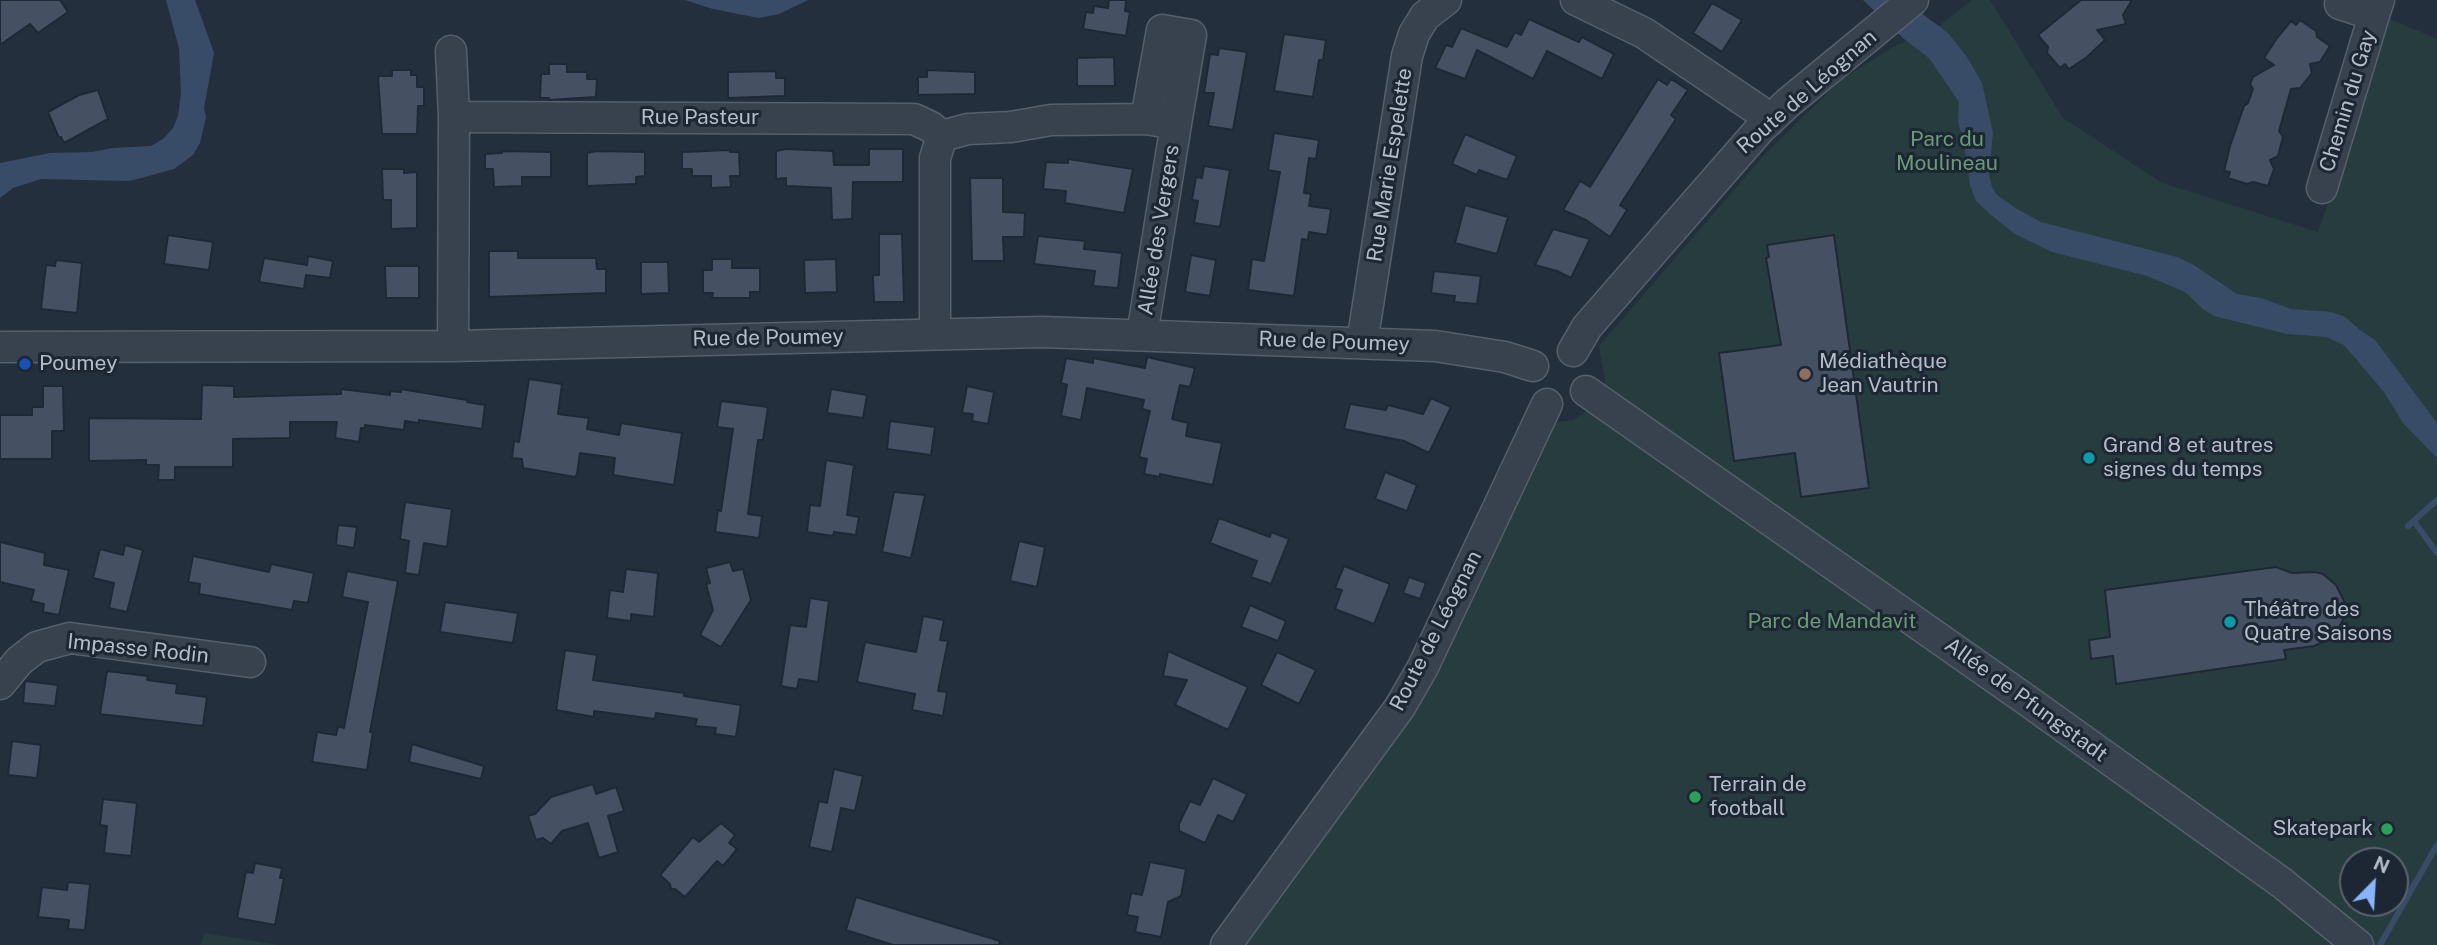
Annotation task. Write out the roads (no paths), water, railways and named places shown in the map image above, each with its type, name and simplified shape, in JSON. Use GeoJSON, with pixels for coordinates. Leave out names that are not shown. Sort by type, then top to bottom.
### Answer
{"type":"FeatureCollection","features":[{"type":"Feature","properties":{"kind":"street","name":"Rue Marie Espelette"},"geometry":{"type":"LineString","coordinates":[[1362,343],[1407,56],[1414,34],[1425,16],[1446,0]]}},
{"type":"Feature","properties":{"kind":"street"},"geometry":{"type":"LineString","coordinates":[[1576,0],[1644,33],[1758,110],[1769,121]]}},
{"type":"Feature","properties":{"kind":"street","name":"Route de Léognan"},"geometry":{"type":"LineString","coordinates":[[1573,351],[1587,327],[1738,152],[1769,121],[1913,0]]}},
{"type":"Feature","properties":{"kind":"street","name":"Chemin du Gay"},"geometry":{"type":"LineString","coordinates":[[2322,188],[2377,7],[2340,4]]}},
{"type":"Feature","properties":{"kind":"street","name":"Allée des Vergers"},"geometry":{"type":"LineString","coordinates":[[1142,335],[1191,35],[1161,30],[1146,119],[1176,124]]}},
{"type":"Feature","properties":{"kind":"street"},"geometry":{"type":"LineString","coordinates":[[451,51],[454,117],[453,346]]}},
{"type":"Feature","properties":{"kind":"street","name":"Rue Pasteur"},"geometry":{"type":"LineString","coordinates":[[454,117],[914,119],[942,136]]}},
{"type":"Feature","properties":{"kind":"street"},"geometry":{"type":"LineString","coordinates":[[935,334],[935,158],[942,136],[968,128],[1011,127],[1051,120],[1146,119]]}},
{"type":"Feature","properties":{"kind":"street","name":"Rue de Poumey"},"geometry":{"type":"LineString","coordinates":[[0,347],[453,346],[1042,332],[1435,346],[1519,360],[1533,366]]}},
{"type":"Feature","properties":{"kind":"street"},"geometry":{"type":"LineString","coordinates":[[1555,348],[1573,351],[1582,357],[1587,366],[1589,383],[1586,391],[1581,398],[1565,407],[1546,404],[1539,398],[1531,383],[1533,366],[1545,352],[1555,348]]}},
{"type":"Feature","properties":{"kind":"street","name":"Allée de Pfungstadt"},"geometry":{"type":"LineString","coordinates":[[1586,391],[2282,883],[2358,945]]}},
{"type":"Feature","properties":{"kind":"street","name":"Route de Léognan"},"geometry":{"type":"LineString","coordinates":[[1226,945],[1400,707],[1429,654],[1546,404]]}},
{"type":"Feature","properties":{"kind":"street","name":"Impasse Rodin"},"geometry":{"type":"LineString","coordinates":[[0,684],[19,661],[37,647],[70,638],[250,662]]}},
{"type":"Feature","properties":{"kind":"water"},"geometry":{"type":"Polygon","coordinates":[[[166,0],[195,0],[214,53],[204,108],[206,117],[200,143],[193,155],[174,169],[129,181],[41,179],[13,188],[0,198],[0,163],[50,153],[151,146],[163,139],[173,128],[178,116],[181,93],[179,48],[166,0]]]}},
{"type":"Feature","properties":{"kind":"water"},"geometry":{"type":"Polygon","coordinates":[[[685,0],[808,0],[779,14],[759,18],[713,9],[685,0]]]}},
{"type":"Feature","properties":{"kind":"water"},"geometry":{"type":"Polygon","coordinates":[[[1863,0],[1904,0],[1948,33],[1967,57],[1982,83],[1993,133],[1989,174],[1997,195],[2041,222],[2177,257],[2237,294],[2261,298],[2291,309],[2331,312],[2345,317],[2375,340],[2437,423],[2437,458],[2403,423],[2384,392],[2344,345],[2326,337],[2287,334],[2214,316],[2185,292],[2147,276],[2052,252],[2015,234],[1991,215],[1976,201],[1970,185],[1958,121],[1959,102],[1929,58],[1904,39],[1863,0]]]}},
{"type":"Feature","properties":{"kind":"waterway"},"geometry":{"type":"LineString","coordinates":[[2408,526],[2437,500]]}},
{"type":"Feature","properties":{"kind":"waterway"},"geometry":{"type":"LineString","coordinates":[[2416,524],[2437,553]]}},
{"type":"Feature","properties":{"kind":"waterway"},"geometry":{"type":"LineString","coordinates":[[2380,945],[2437,845]]}},
{"type":"Feature","properties":{"kind":"place","name":"Poumey"},"geometry":{"type":"Point","coordinates":[25,364]}},
{"type":"Feature","properties":{"kind":"place","name":"Médiathèque Jean Vautrin"},"geometry":{"type":"Point","coordinates":[1805,374]}},
{"type":"Feature","properties":{"kind":"place","name":"Grand 8 et autres signes du temps"},"geometry":{"type":"Point","coordinates":[2089,458]}},
{"type":"Feature","properties":{"kind":"place","name":"Théâtre des Quatre Saisons"},"geometry":{"type":"Point","coordinates":[2230,622]}},
{"type":"Feature","properties":{"kind":"place","name":"Terrain de football"},"geometry":{"type":"Point","coordinates":[1695,797]}},
{"type":"Feature","properties":{"kind":"place","name":"Skatepark"},"geometry":{"type":"Point","coordinates":[2387,829]}},
{"type":"Feature","properties":{"kind":"park label","name":"Parc du Moulineau"},"geometry":{"type":"Point","coordinates":[1947,152]}},
{"type":"Feature","properties":{"kind":"park label","name":"Parc de Mandavit"},"geometry":{"type":"Point","coordinates":[1832,622]}}]}
